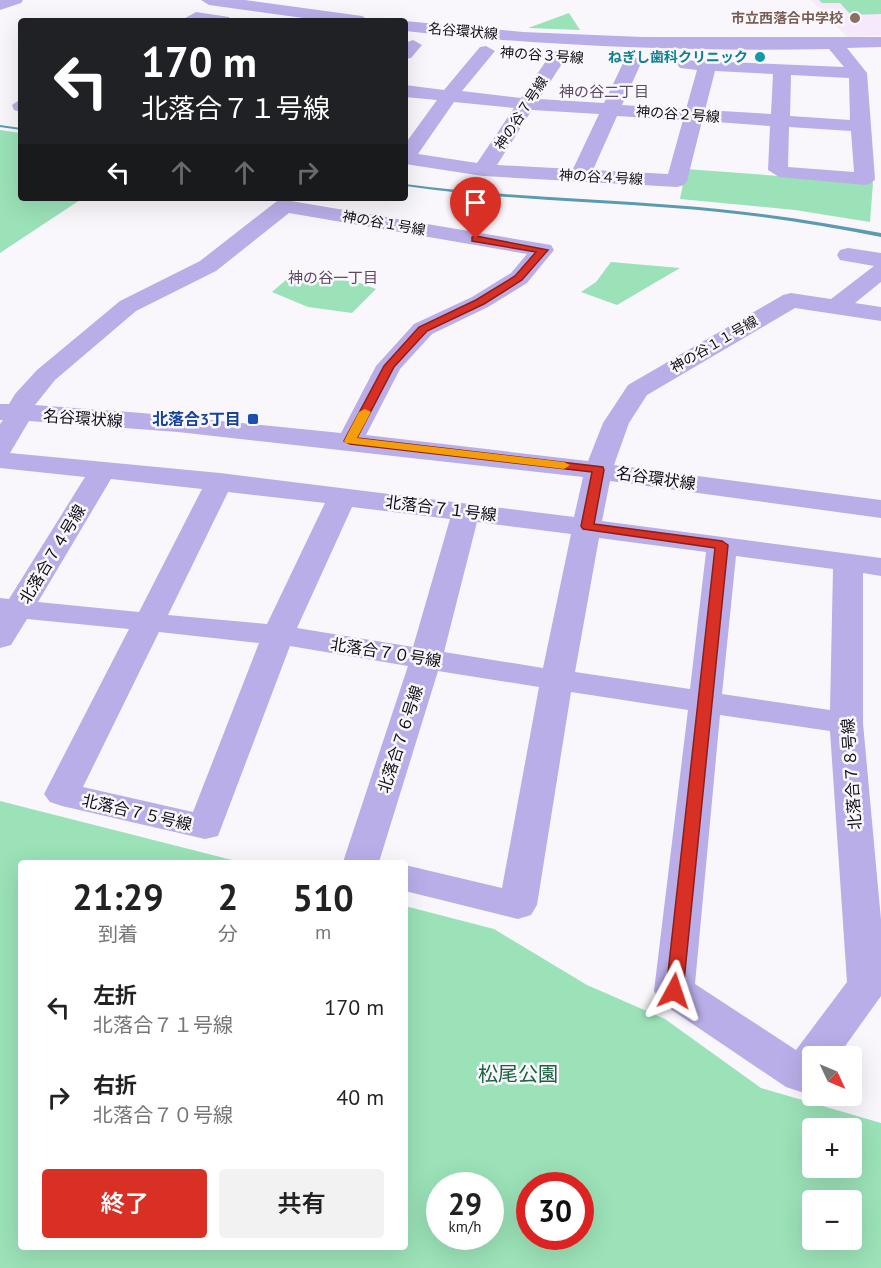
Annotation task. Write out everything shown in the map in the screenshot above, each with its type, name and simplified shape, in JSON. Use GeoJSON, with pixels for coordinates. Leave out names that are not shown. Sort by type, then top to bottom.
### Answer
{"type":"FeatureCollection","features":[{"type":"Feature","properties":{"kind":"street"},"geometry":{"type":"LineString","coordinates":[[0,5],[15,0]]}},
{"type":"Feature","properties":{"kind":"street"},"geometry":{"type":"LineString","coordinates":[[209,0],[282,17],[301,18]]}},
{"type":"Feature","properties":{"kind":"street","name":"名谷環状線"},"geometry":{"type":"LineString","coordinates":[[408,26],[637,41],[834,44],[881,42]]}},
{"type":"Feature","properties":{"kind":"street"},"geometry":{"type":"LineString","coordinates":[[782,69],[778,170],[786,173],[865,179],[858,73],[834,44]]}},
{"type":"Feature","properties":{"kind":"street","name":"神の谷３号線"},"geometry":{"type":"LineString","coordinates":[[408,48],[439,47],[633,61],[858,73]]}},
{"type":"Feature","properties":{"kind":"street"},"geometry":{"type":"LineString","coordinates":[[408,154],[449,96],[486,51]]}},
{"type":"Feature","properties":{"kind":"street","name":"神の谷７号線"},"geometry":{"type":"LineString","coordinates":[[483,170],[558,56]]}},
{"type":"Feature","properties":{"kind":"street"},"geometry":{"type":"LineString","coordinates":[[580,176],[633,61]]}},
{"type":"Feature","properties":{"kind":"street","name":"神の谷４号線"},"geometry":{"type":"LineString","coordinates":[[408,158],[483,170],[677,181],[707,65]]}},
{"type":"Feature","properties":{"kind":"street","name":"神の谷２号線"},"geometry":{"type":"LineString","coordinates":[[408,92],[528,104],[860,126]]}},
{"type":"Feature","properties":{"kind":"street","name":"神の谷１号線"},"geometry":{"type":"LineString","coordinates":[[10,413],[46,375],[128,306],[208,266],[285,207],[543,250],[519,278],[480,302],[423,329],[389,366],[350,441]]}},
{"type":"Feature","properties":{"kind":"street"},"geometry":{"type":"LineString","coordinates":[[848,255],[881,260]]}},
{"type":"Feature","properties":{"kind":"street"},"geometry":{"type":"LineString","coordinates":[[837,306],[881,272]]}},
{"type":"Feature","properties":{"kind":"street","name":"神の谷１１号線"},"geometry":{"type":"LineString","coordinates":[[598,470],[616,423],[637,390],[657,376],[791,300],[881,314]]}},
{"type":"Feature","properties":{"kind":"street"},"geometry":{"type":"LineString","coordinates":[[0,447],[10,413]]}},
{"type":"Feature","properties":{"kind":"street","name":"名谷環状線"},"geometry":{"type":"LineString","coordinates":[[10,413],[350,441],[598,470],[881,509]]}},
{"type":"Feature","properties":{"kind":"street","name":"北落合７１号線"},"geometry":{"type":"LineString","coordinates":[[0,460],[220,481],[587,526],[865,565]]}},
{"type":"Feature","properties":{"kind":"street","name":"北落合７４号線"},"geometry":{"type":"LineString","coordinates":[[0,638],[9,608],[103,470]]}},
{"type":"Feature","properties":{"kind":"street"},"geometry":{"type":"LineString","coordinates":[[408,879],[518,905],[557,680],[598,470]]}},
{"type":"Feature","properties":{"kind":"street","name":"北落合７５号線"},"geometry":{"type":"LineString","coordinates":[[220,481],[62,794],[205,827],[278,635],[343,496]]}},
{"type":"Feature","properties":{"kind":"street","name":"北落合７６号線"},"geometry":{"type":"LineString","coordinates":[[362,860],[426,659],[466,511]]}},
{"type":"Feature","properties":{"kind":"street"},"geometry":{"type":"LineString","coordinates":[[722,545],[703,700],[674,991],[802,1074]]}},
{"type":"Feature","properties":{"kind":"street","name":"北落合７８号線"},"geometry":{"type":"LineString","coordinates":[[865,565],[846,723],[874,975]]}},
{"type":"Feature","properties":{"kind":"street","name":"北落合７０号線"},"geometry":{"type":"LineString","coordinates":[[9,608],[278,635],[846,723]]}},
{"type":"Feature","properties":{"kind":"street"},"geometry":{"type":"LineString","coordinates":[[822,1046],[874,975]]}},
{"type":"Feature","properties":{"kind":"shaded area","name":"市立西落合中学校"},"geometry":{"type":"Polygon","coordinates":[[[811,0],[881,0],[881,36],[847,37],[811,0]]]}},
{"type":"Feature","properties":{"kind":"green space"},"geometry":{"type":"Polygon","coordinates":[[[819,0],[881,0],[881,14],[851,15],[840,3],[822,3],[819,0]]]}},
{"type":"Feature","properties":{"kind":"green space"},"geometry":{"type":"Polygon","coordinates":[[[569,13],[580,30],[528,28],[569,13]]]}},
{"type":"Feature","properties":{"kind":"green space"},"geometry":{"type":"Polygon","coordinates":[[[0,130],[18,133],[18,201],[78,201],[0,253],[0,130]]]}},
{"type":"Feature","properties":{"kind":"green space"},"geometry":{"type":"Polygon","coordinates":[[[686,169],[873,183],[870,222],[795,210],[680,199],[686,169]]]}},
{"type":"Feature","properties":{"kind":"green space"},"geometry":{"type":"Polygon","coordinates":[[[611,262],[680,268],[617,305],[581,292],[596,282],[611,262]]]}},
{"type":"Feature","properties":{"kind":"green space"},"geometry":{"type":"Polygon","coordinates":[[[295,272],[360,283],[376,289],[352,313],[308,307],[272,292],[295,272]]]}},
{"type":"Feature","properties":{"kind":"green space","name":"松尾公園"},"geometry":{"type":"Polygon","coordinates":[[[0,801],[232,860],[18,860],[18,1250],[408,1250],[408,907],[494,929],[587,985],[665,1019],[761,1088],[802,1100],[802,1106],[823,1106],[881,1123],[881,1268],[0,1268],[0,801]]]}},
{"type":"Feature","properties":{"kind":"waterway"},"geometry":{"type":"LineString","coordinates":[[0,126],[18,129]]}},
{"type":"Feature","properties":{"kind":"waterway"},"geometry":{"type":"LineString","coordinates":[[408,185],[480,194],[744,213],[881,235]]}},
{"type":"Feature","properties":{"kind":"slow traffic"},"geometry":{"type":"LineString","coordinates":[[365,412],[350,441],[564,465]]}},
{"type":"Feature","properties":{"kind":"place","name":"市立西落合中学校"},"geometry":{"type":"Point","coordinates":[855,18]}},
{"type":"Feature","properties":{"kind":"place","name":"ねぎし歯科クリニック"},"geometry":{"type":"Point","coordinates":[760,57]}},
{"type":"Feature","properties":{"kind":"place","name":"北落合3丁目"},"geometry":{"type":"Point","coordinates":[253,419]}},
{"type":"Feature","properties":{"kind":"district","name":"神の谷二丁目"},"geometry":{"type":"Point","coordinates":[604,92]}},
{"type":"Feature","properties":{"kind":"district","name":"神の谷一丁目"},"geometry":{"type":"Point","coordinates":[333,278]}},
{"type":"Feature","properties":{"kind":"route"},"geometry":{"type":"LineString","coordinates":[[476,239],[543,250],[519,278],[480,302],[423,329],[389,366],[350,441],[598,470],[587,526],[722,545],[703,700],[674,991]]}}]}
